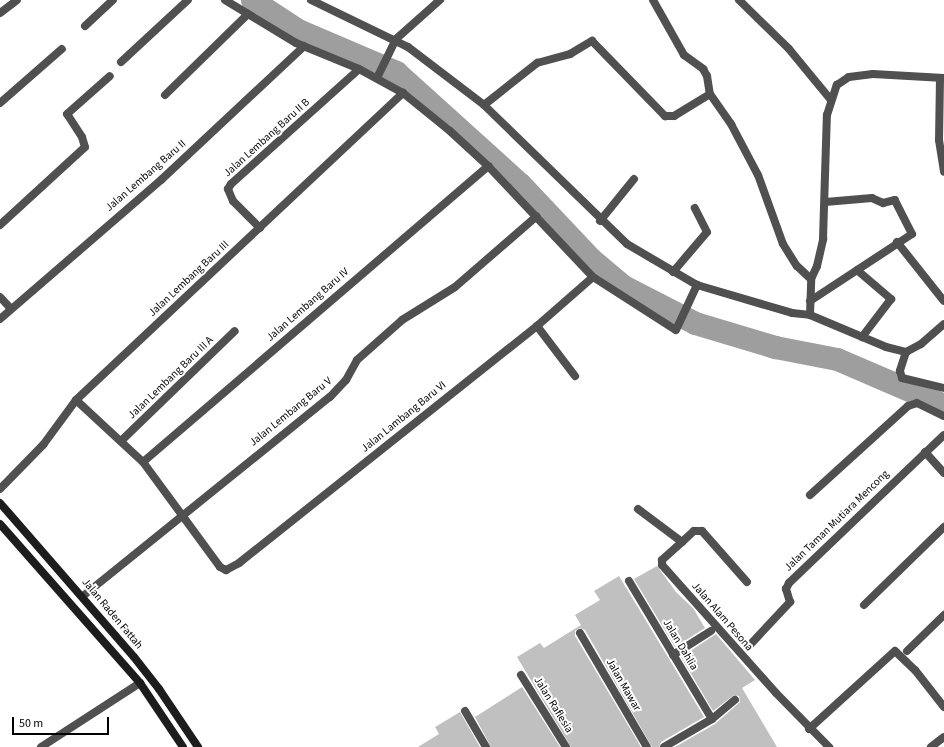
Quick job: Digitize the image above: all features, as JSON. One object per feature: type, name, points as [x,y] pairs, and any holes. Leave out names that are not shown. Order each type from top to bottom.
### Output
[{"type":"main road","name":"Jalan Raden Fattah","points":[[0,503],[83,596],[160,689],[198,747]]},
{"type":"main road","points":[[0,524],[140,683],[183,747]]},
{"type":"street","points":[[0,13],[17,0]]},
{"type":"street","points":[[85,26],[113,0]]},
{"type":"street","points":[[121,62],[188,0]]},
{"type":"street","points":[[225,0],[247,15],[304,46],[359,69],[403,93],[450,131],[488,166],[594,277],[676,330],[680,325],[697,284]]},
{"type":"street","points":[[310,0],[396,39],[484,105],[560,178],[600,221],[627,244],[673,272],[697,284],[792,313],[810,314],[862,336],[906,352]]},
{"type":"street","points":[[377,78],[396,39],[440,0]]},
{"type":"street","points":[[653,0],[684,55],[703,69],[707,76],[710,94],[731,124],[758,175],[783,244],[797,266],[811,279]]},
{"type":"street","points":[[739,0],[789,49],[831,100]]},
{"type":"street","points":[[165,95],[247,15]]},
{"type":"street","points":[[484,105],[537,63],[570,54],[592,41],[665,116],[674,116],[710,94]]},
{"type":"street","name":"Jalan Lembang Baru II","points":[[0,319],[161,180],[304,46]]},
{"type":"street","points":[[0,103],[62,49]]},
{"type":"street","name":"Jalan Lembang Baru II B","points":[[260,228],[233,202],[228,189],[230,184],[359,69]]},
{"type":"street","points":[[810,314],[811,279],[817,266],[823,239],[826,130],[831,100],[837,85],[849,76],[873,74],[942,78],[939,140],[944,172]]},
{"type":"street","points":[[0,225],[85,147],[82,137],[67,114],[110,76]]},
{"type":"street","name":"Jalan Lembang Baru III","points":[[0,489],[43,445],[76,400],[403,93]]},
{"type":"street","name":"Jalan Lembang Baru IV","points":[[143,462],[488,166]]},
{"type":"street","points":[[600,221],[634,179]]},
{"type":"street","points":[[810,301],[912,234],[895,200],[883,203],[872,198],[825,202]]},
{"type":"street","points":[[673,272],[707,232],[695,208]]},
{"type":"street","name":"Jalan Lembang Baru V","points":[[83,596],[182,514],[330,397],[343,383],[357,360],[402,320],[455,287],[537,216]]},
{"type":"street","points":[[897,243],[944,301]]},
{"type":"street","points":[[857,270],[892,299],[862,336]]},
{"type":"street","name":"Jalan Lambang Baru VI","points":[[182,514],[220,567],[226,570],[239,563],[537,326],[594,277]]},
{"type":"street","points":[[0,298],[11,309]]},
{"type":"street","points":[[944,324],[921,344],[906,352],[900,371],[902,378],[944,388]]},
{"type":"street","points":[[537,326],[575,376]]},
{"type":"street","name":"Jalan Lembang Baru III A","points":[[121,441],[235,331]]},
{"type":"street","points":[[76,400],[143,462],[182,514]]},
{"type":"street","points":[[810,495],[908,406],[917,403],[944,416]]},
{"type":"street","name":"Jalan Taman Mutiara Mencong","points":[[748,647],[790,602],[786,589],[789,583],[944,435]]},
{"type":"street","points":[[925,452],[944,473]]},
{"type":"street","points":[[638,509],[682,542],[694,531],[702,531],[747,582]]},
{"type":"street","points":[[864,605],[944,526]]},
{"type":"street","name":"Jalan Alam Pesona","points":[[682,542],[662,560],[662,565],[769,686],[809,729],[829,747]]},
{"type":"street","name":"Jalan Dahlia","points":[[629,581],[712,719]]},
{"type":"street","points":[[906,651],[944,615]]},
{"type":"street","points":[[673,655],[711,631]]},
{"type":"street","name":"Jalan Mawar","points":[[580,633],[647,747]]},
{"type":"street","points":[[809,729],[895,651],[915,670],[944,707]]},
{"type":"street","name":"Jalan Raflesia","points":[[521,675],[566,747]]},
{"type":"street","points":[[41,747],[140,683]]},
{"type":"street","points":[[664,747],[712,719],[735,700]]},
{"type":"street","points":[[465,711],[486,747]]},
{"type":"street","points":[[931,747],[944,737]]},
{"type":"building","points":[[657,566],[676,592],[693,608],[705,628],[675,647],[634,579]]},
{"type":"building","points":[[619,576],[704,717],[661,742],[659,747],[652,747],[585,630],[580,628],[575,631],[575,636],[641,747],[571,747],[517,657],[540,643],[544,648],[581,625],[575,615],[600,600],[594,591]]},
{"type":"building","points":[[716,634],[755,680],[742,688],[777,747],[675,747],[715,724],[740,702],[739,696],[734,695],[713,711],[681,657]]},
{"type":"building","points":[[522,687],[560,747],[491,747],[475,717]]},
{"type":"building","points":[[460,712],[480,747],[418,747],[439,734],[435,727]]},
{"type":"waterway","points":[[252,0],[298,30],[396,72],[520,184],[591,259],[623,286],[695,323],[775,347],[837,359],[944,405]]}]
